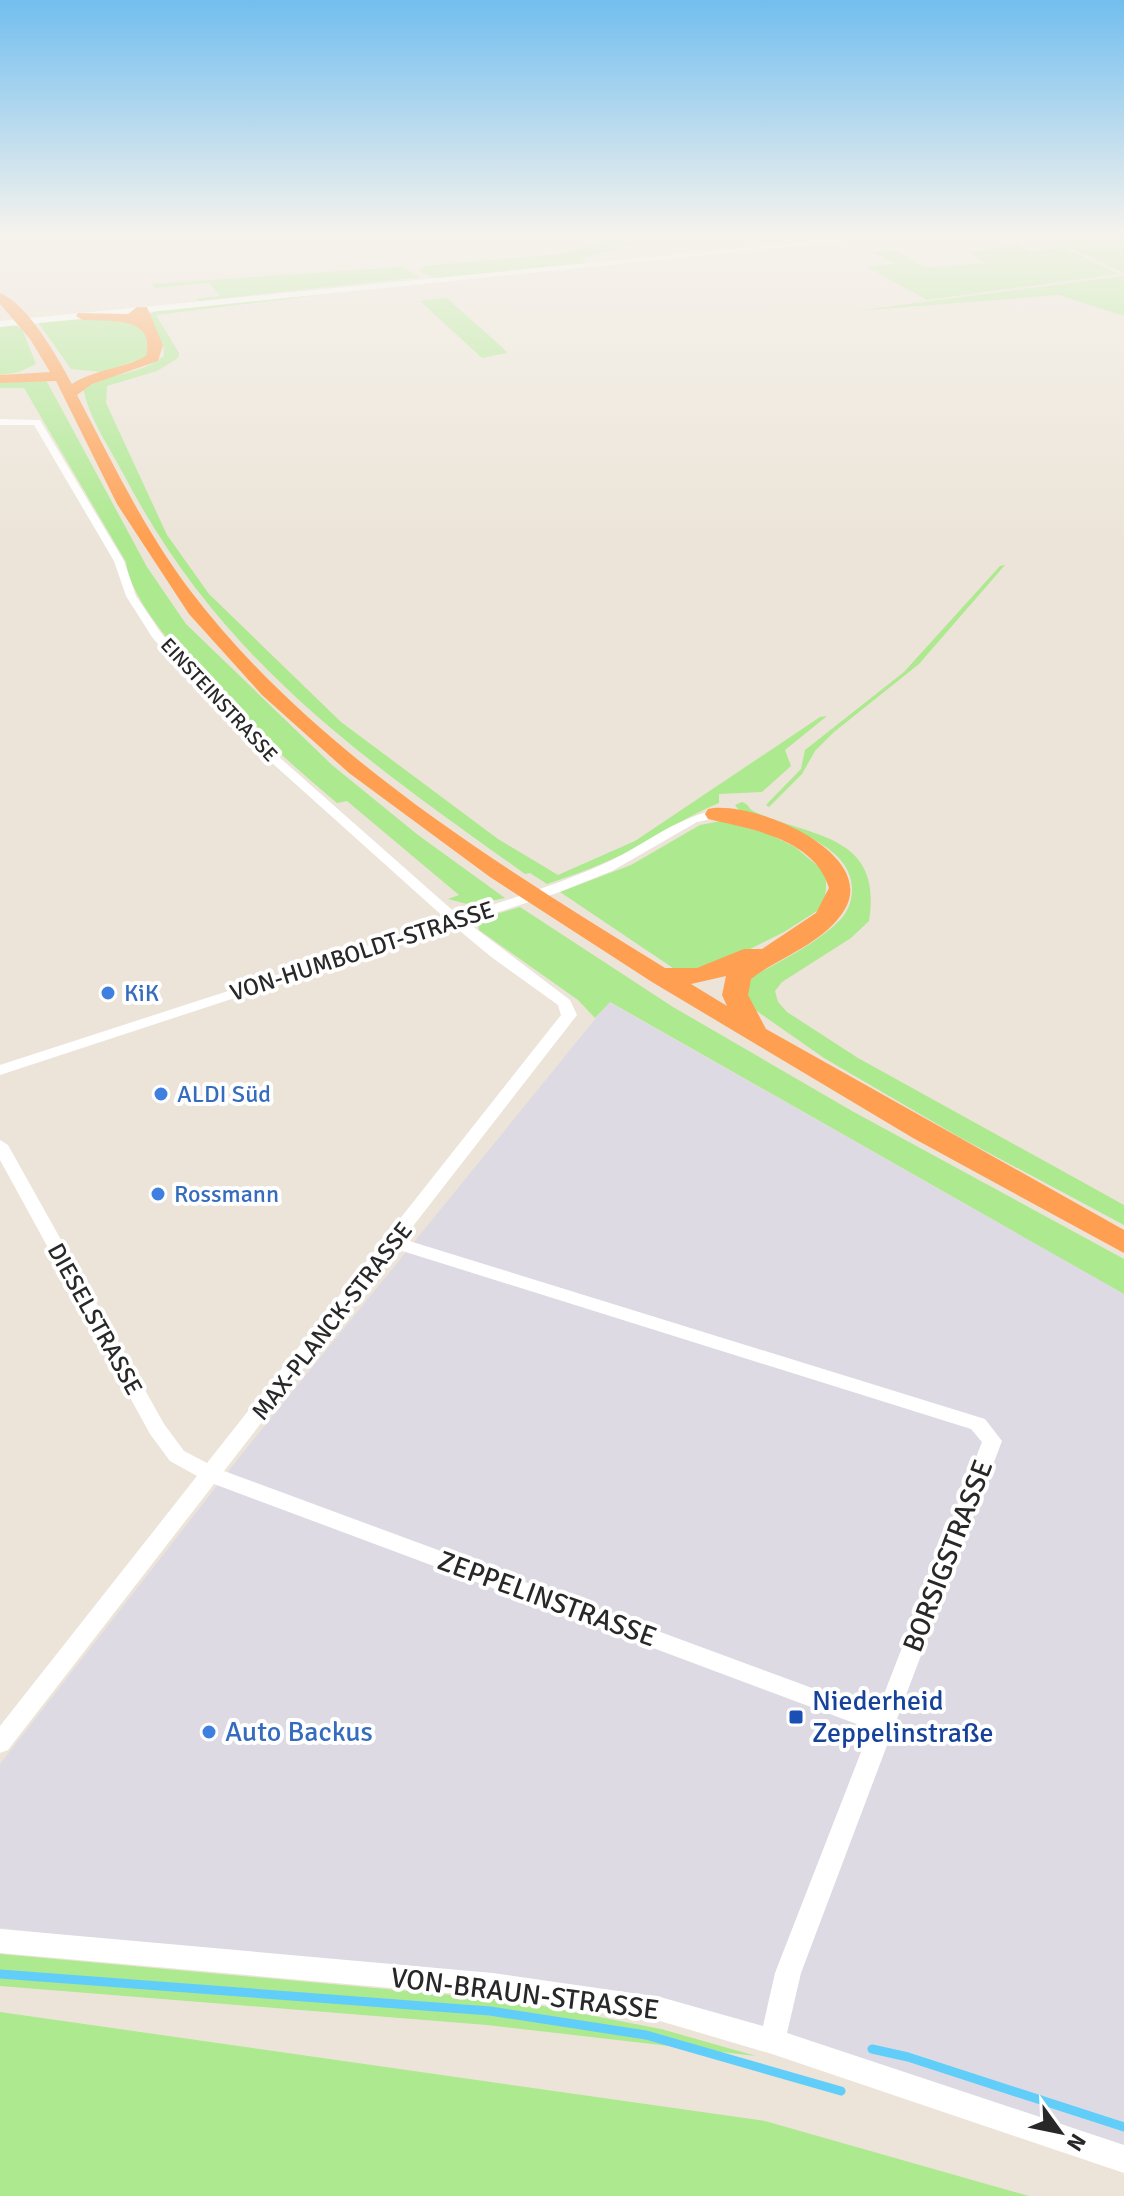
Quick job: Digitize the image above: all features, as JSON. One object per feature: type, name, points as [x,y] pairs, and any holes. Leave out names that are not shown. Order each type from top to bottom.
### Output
[{"type":"highway","points":[[36,337],[153,551],[181,592],[230,650],[321,738],[413,811],[513,882],[655,974],[945,1146],[1124,1243]]},
{"type":"highway","points":[[0,378],[30,371],[86,380],[123,370],[155,356],[156,345],[152,337]]},
{"type":"highway","points":[[0,378],[123,370]]},
{"type":"highway","points":[[716,814],[744,819],[789,835],[828,861],[838,877],[839,895],[832,911],[739,976],[735,995],[757,1037]]},
{"type":"highway","points":[[655,974],[689,979],[703,977],[816,925]]},
{"type":"street","name":"EINSTEINSTRASSE","points":[[0,422],[37,422],[119,561],[122,579],[163,643],[195,679],[267,753],[458,920]]},
{"type":"street","name":"VON-HUMBOLDT-STRASSE","points":[[0,1070],[607,868],[693,819],[716,814]]},
{"type":"street","name":"MAX-PLANCK-STRASSE","points":[[0,1743],[395,1243],[569,1015],[565,1003],[485,945],[458,920]]},
{"type":"street","name":"DIESELSTRASSE","points":[[0,1145],[157,1429],[177,1456],[210,1474]]},
{"type":"street","name":"BORSIGSTRASSE","points":[[395,1243],[978,1424],[992,1441],[788,1973],[772,2041]]},
{"type":"street","name":"ZEPPELINSTRASSE","points":[[210,1474],[884,1724]]},
{"type":"street","name":"VON-BRAUN-STRASSE","points":[[0,1941],[493,1985],[660,2009],[772,2041],[1124,2159]]},
{"type":"shaded area","points":[[609,1002],[1124,1294],[1124,2146],[644,1996],[506,1975],[245,1955],[0,1928],[0,1764],[237,1460]]},
{"type":"green space","points":[[0,337],[25,337],[36,364],[19,372],[0,375]]},
{"type":"green space","points":[[49,337],[147,337],[149,342],[146,357],[103,372],[71,369]]},
{"type":"green space","points":[[159,337],[170,337],[179,353],[178,358],[157,371],[107,386],[106,403],[167,535],[209,594],[341,722],[498,839],[558,875],[635,841],[820,717],[827,716],[785,750],[791,766],[762,792],[719,794],[719,803],[614,859],[547,884],[530,873],[525,874],[406,788],[299,700],[250,652],[204,599],[162,541],[100,432],[83,387],[155,362],[164,356]]},
{"type":"green space","points":[[460,337],[491,337],[507,353],[482,358]]},
{"type":"green space","points":[[46,380],[147,567],[186,624],[332,765],[418,835],[505,898],[471,905],[448,899],[459,895],[347,801],[337,803],[313,783],[249,725],[182,656],[135,590],[126,562],[24,388],[0,388],[0,381]]},
{"type":"green space","points":[[1005,565],[919,664],[834,732],[815,751],[802,774],[769,807],[766,805],[801,769],[805,750],[904,672],[1000,566]]},
{"type":"green space","points":[[742,802],[755,812],[839,844],[854,855],[865,871],[870,892],[869,921],[851,938],[782,982],[775,991],[778,1002],[787,1012],[858,1058],[1124,1205],[1124,1225],[961,1138],[824,1058],[751,1007],[744,993],[747,980],[831,928],[846,913],[852,892],[850,875],[841,860],[827,848],[792,829],[739,810],[735,805]]},
{"type":"green space","points":[[721,821],[769,834],[795,847],[819,867],[826,877],[826,887],[825,899],[817,911],[784,932],[712,968],[673,968],[560,892],[631,865],[700,825]]},
{"type":"green space","points":[[520,907],[673,1007],[852,1111],[1124,1259],[1124,1294],[610,1002],[595,1018],[578,1000],[479,930],[478,924],[483,918]]},
{"type":"green space","points":[[0,1954],[517,2001],[661,2029],[756,2056],[487,2025],[0,1986]]},
{"type":"green space","points":[[0,2012],[765,2121],[1029,2196],[0,2196]]},
{"type":"waterway","points":[[0,1974],[490,2011],[646,2035],[841,2091]]},
{"type":"waterway","points":[[872,2049],[908,2057],[1124,2127]]},
{"type":"place","name":"KiK","points":[[108,993]]},
{"type":"place","name":"ALDI Süd","points":[[161,1094]]},
{"type":"place","name":"Rossmann","points":[[158,1194]]},
{"type":"place","name":"Niederheid Zeppelinstraße","points":[[796,1717]]},
{"type":"place","name":"Auto Backus","points":[[209,1732]]}]
